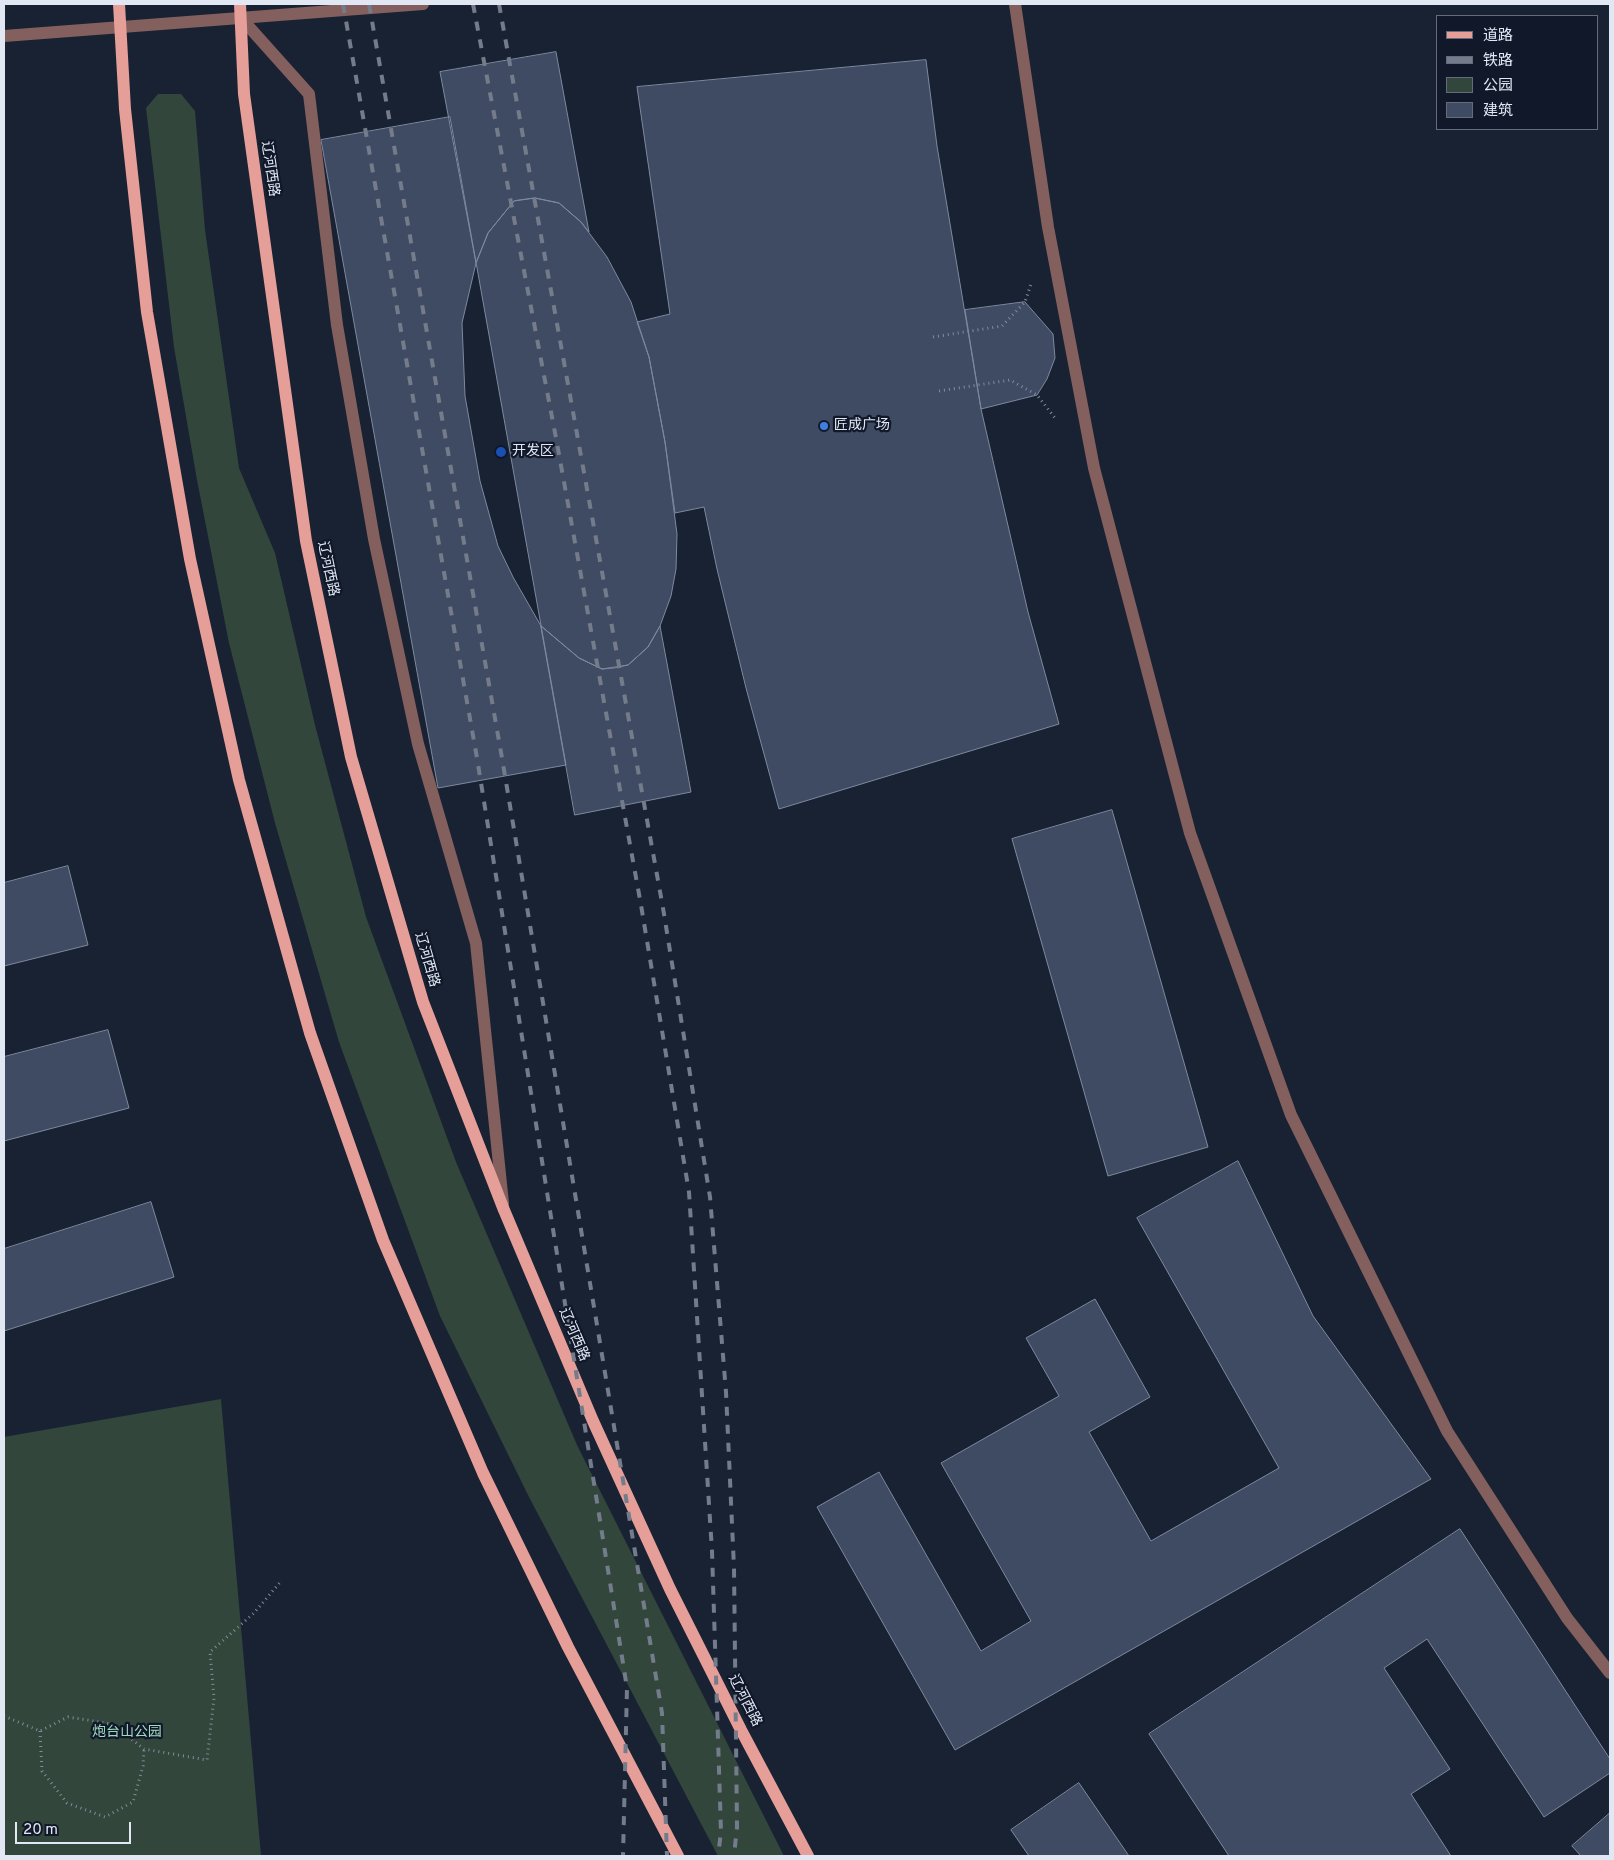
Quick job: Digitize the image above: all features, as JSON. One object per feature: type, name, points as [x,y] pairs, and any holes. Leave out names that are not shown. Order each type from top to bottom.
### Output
[{"type":"main road","points":[[119,4],[125,109],[147,312],[190,559],[238,780],[310,1033],[382,1240],[483,1473],[568,1647],[678,1856]]},
{"type":"main road","name":"辽河西路","points":[[240,4],[244,94],[306,542],[351,757],[423,1002],[504,1210],[593,1421],[666,1580],[808,1856]]},
{"type":"street","points":[[4,36],[423,4]]},
{"type":"street","points":[[1015,4],[1048,227],[1094,468],[1190,834],[1291,1115],[1447,1430],[1567,1618],[1610,1673]]},
{"type":"street","points":[[241,18],[309,94],[337,325],[374,539],[418,744],[476,943],[504,1210]]},
{"type":"path","points":[[933,337],[1002,326],[1025,302]]},
{"type":"path","points":[[939,390],[1010,380],[1037,395]]},
{"type":"path","points":[[4,1716],[40,1731],[68,1717],[112,1724],[144,1749],[207,1760],[214,1698],[210,1652],[254,1613],[282,1580]]},
{"type":"path","points":[[40,1731],[42,1771],[67,1803],[105,1817],[132,1802],[143,1766],[144,1749]]},
{"type":"green space","points":[[158,94],[181,94],[195,111],[205,230],[239,468],[275,553],[315,725],[366,917],[456,1162],[577,1445],[784,1856],[718,1856],[529,1497],[440,1316],[339,1042],[275,823],[229,643],[197,480],[174,347],[146,108]]},
{"type":"green space","name":"炮台山公园","points":[[221,1399],[261,1856],[4,1856],[4,1437]]},
{"type":"building","points":[[556,52],[589,232],[581,222],[559,203],[535,198],[514,201],[488,233],[476,263],[440,72]]},
{"type":"building","name":"匠成广场","points":[[926,60],[937,146],[981,409],[1028,612],[1059,724],[779,809],[746,688],[704,507],[675,513],[665,442],[649,357],[637,322],[670,314],[637,87]]},
{"type":"building","points":[[450,117],[566,765],[438,788],[321,140]]},
{"type":"building","points":[[535,198],[559,203],[581,222],[607,257],[631,302],[649,357],[665,442],[677,534],[676,569],[671,596],[660,626],[648,647],[628,665],[614,668],[602,669],[579,658],[541,626],[513,577],[498,546],[480,481],[465,396],[462,323],[476,263],[488,233],[514,201]]},
{"type":"building","points":[[1025,302],[1053,334],[1055,358],[1047,379],[1037,395],[981,409],[965,310]]},
{"type":"building","points":[[541,626],[579,658],[602,669],[628,665],[648,647],[660,626],[691,792],[575,815]]},
{"type":"building","points":[[1112,810],[1208,1147],[1108,1176],[1012,839]]},
{"type":"building","points":[[68,866],[88,945],[4,966],[4,883]]},
{"type":"building","points":[[108,1030],[129,1108],[4,1141],[4,1057]]},
{"type":"building","points":[[1238,1161],[1313,1316],[1431,1479],[955,1750],[817,1507],[879,1472],[981,1651],[1031,1621],[941,1463],[1059,1396],[1026,1338],[1095,1299],[1150,1397],[1089,1432],[1151,1541],[1279,1468],[1137,1218]]},
{"type":"building","points":[[151,1202],[174,1277],[4,1331],[4,1249]]},
{"type":"building","points":[[1460,1529],[1610,1759],[1610,1773],[1544,1817],[1427,1639],[1384,1668],[1450,1769],[1411,1794],[1451,1856],[1229,1856],[1149,1734]]},
{"type":"building","points":[[1079,1783],[1129,1856],[1029,1856],[1011,1830]]},
{"type":"building","points":[[1610,1813],[1610,1856],[1581,1856],[1572,1846]]},
{"type":"railway","points":[[343,4],[477,758],[627,1688],[623,1856]]},
{"type":"railway","points":[[369,4],[502,758],[662,1713],[667,1856]]},
{"type":"railway","points":[[473,4],[556,438],[641,905],[689,1192],[712,1551],[721,1832],[718,1856]]},
{"type":"railway","points":[[499,4],[663,908],[710,1197],[726,1392],[734,1568],[737,1827],[734,1856]]},
{"type":"place","name":"匠成广场","points":[[824,426]]},
{"type":"place","name":"开发区","points":[[501,452]]}]
